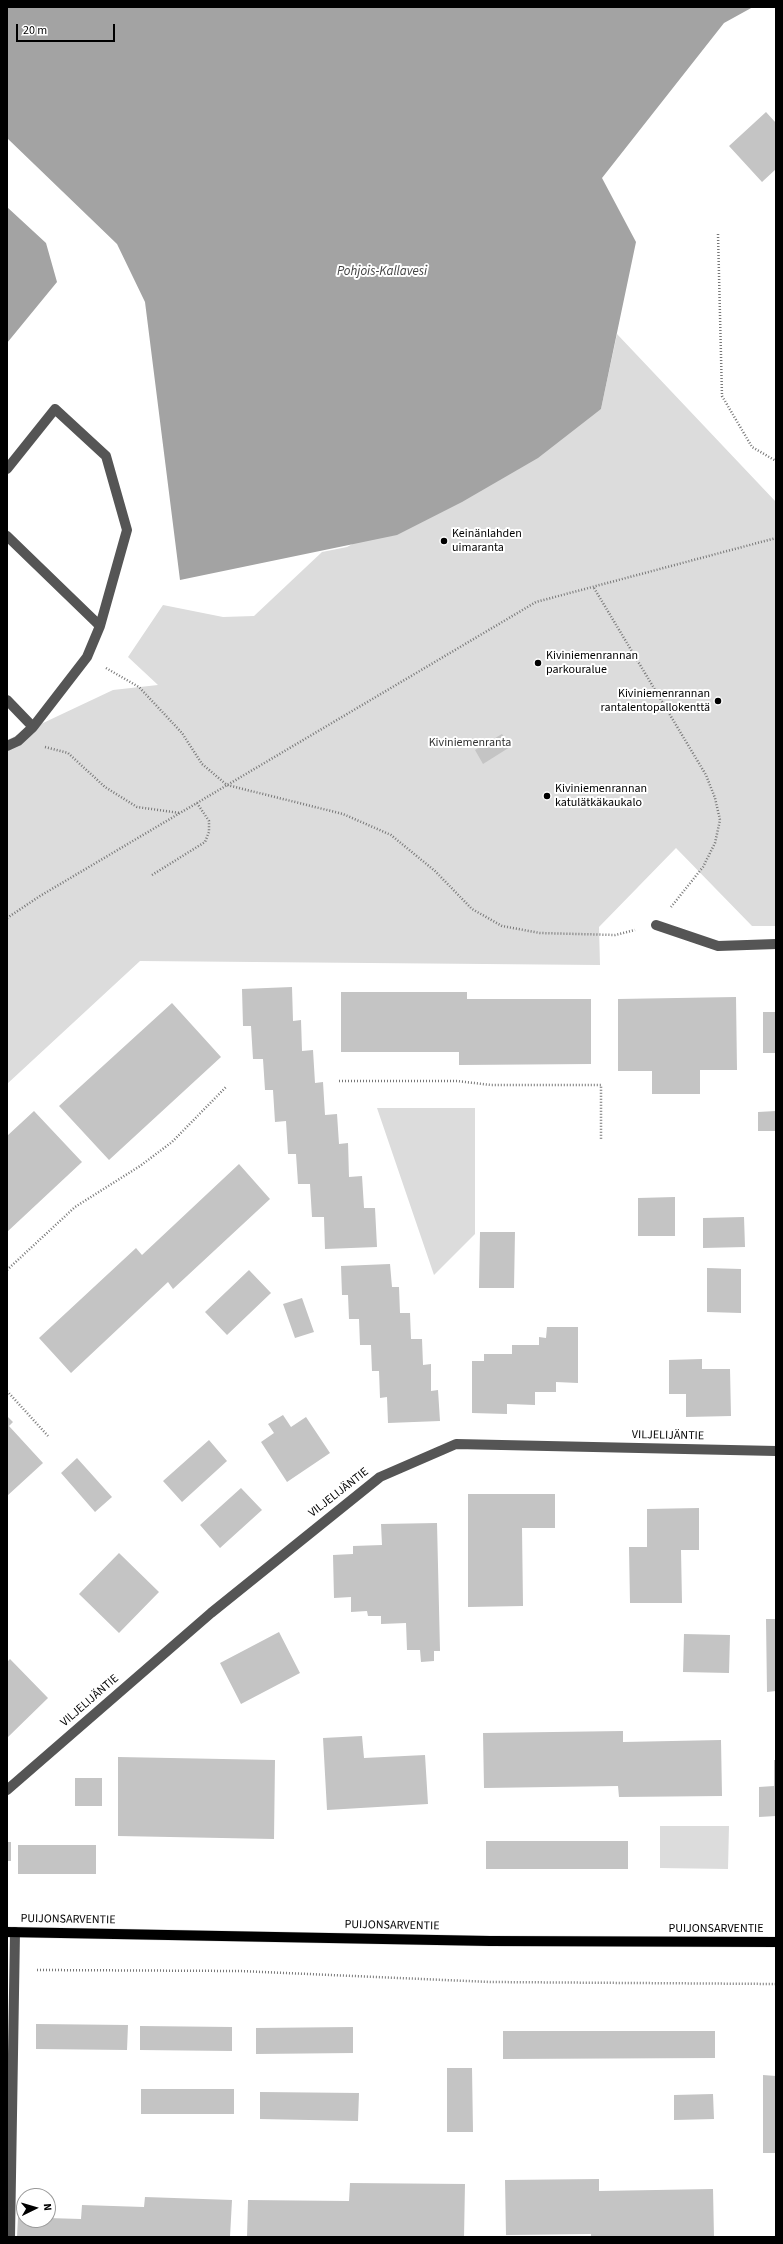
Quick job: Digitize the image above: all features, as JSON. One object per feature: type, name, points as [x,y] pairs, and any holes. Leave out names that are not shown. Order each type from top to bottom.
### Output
[{"type":"main road","name":"PUIJONSARVENTIE","points":[[11,1932],[490,1941],[776,1942]]},
{"type":"street","points":[[7,469],[55,409],[106,456],[126,530],[100,626],[87,656],[33,727],[18,741],[7,746]]},
{"type":"street","points":[[7,536],[100,626]]},
{"type":"street","points":[[7,700],[33,727]]},
{"type":"street","points":[[656,925],[718,946],[776,944]]},
{"type":"street","name":"VILJELIJÄNTIE","points":[[7,1790],[211,1612],[380,1477],[456,1444],[776,1451]]},
{"type":"street","points":[[10,2237],[14,1970],[11,1932]]},
{"type":"path","points":[[718,234],[722,396],[752,447],[776,461]]},
{"type":"path","points":[[7,918],[40,896],[536,602],[594,588],[776,538]]},
{"type":"path","points":[[87,656],[139,687],[182,733],[202,764],[227,785],[343,814],[391,835],[435,871],[472,909],[502,926],[540,932],[615,935],[656,925],[703,867],[715,843],[720,820],[715,798],[706,775],[594,588]]},
{"type":"path","points":[[18,741],[68,753],[105,787],[137,807],[180,813]]},
{"type":"path","points":[[152,875],[205,842],[209,832],[209,821],[197,803]]},
{"type":"path","points":[[339,1081],[457,1081],[490,1085],[601,1085],[601,1140]]},
{"type":"path","points":[[7,1270],[75,1207],[140,1166],[172,1142],[226,1087]]},
{"type":"path","points":[[7,1391],[48,1436]]},
{"type":"path","points":[[14,1970],[240,1971],[490,1982],[776,1984]]},
{"type":"green space","name":"Kiviniemenranta","points":[[617,334],[776,502],[776,926],[752,926],[676,848],[599,927],[600,965],[140,961],[7,1084],[7,740],[113,690],[158,685],[128,657],[163,605],[223,617],[254,616],[322,552],[347,547],[601,409]]},
{"type":"green space","points":[[377,1108],[475,1108],[475,1234],[434,1275]]},
{"type":"green space","points":[[660,1826],[729,1826],[728,1869],[660,1868]]},
{"type":"water","name":"Pohjois-Kallavesi","points":[[7,7],[753,7],[724,23],[602,178],[636,242],[601,409],[538,458],[462,502],[397,535],[180,580],[145,302],[117,244],[7,138]]},
{"type":"water","points":[[7,207],[46,243],[57,282],[7,343]]},
{"type":"building","points":[[766,112],[776,123],[776,169],[762,182],[729,146]]},
{"type":"building","points":[[502,734],[510,747],[483,764],[475,750]]},
{"type":"building","points":[[292,987],[293,1021],[301,1020],[302,1051],[313,1050],[315,1083],[323,1082],[325,1115],[337,1114],[339,1144],[348,1143],[349,1177],[362,1176],[364,1208],[375,1208],[377,1247],[325,1249],[324,1217],[312,1217],[310,1184],[298,1184],[296,1154],[288,1154],[286,1121],[275,1122],[273,1090],[265,1090],[263,1059],[253,1059],[251,1026],[243,1026],[242,989]]},
{"type":"building","points":[[341,992],[467,992],[467,999],[591,999],[591,1064],[459,1065],[459,1052],[341,1052]]},
{"type":"building","points":[[736,997],[737,1070],[700,1070],[700,1094],[652,1094],[652,1071],[618,1071],[618,999]]},
{"type":"building","points":[[172,1003],[221,1057],[109,1160],[59,1106]]},
{"type":"building","points":[[763,1012],[776,1012],[776,1053],[763,1053]]},
{"type":"building","points":[[34,1111],[82,1162],[7,1232],[7,1136]]},
{"type":"building","points":[[776,1111],[776,1131],[758,1131],[758,1112]]},
{"type":"building","points":[[239,1164],[270,1199],[173,1289],[168,1282],[71,1373],[39,1338],[136,1248],[142,1255]]},
{"type":"building","points":[[675,1197],[675,1236],[638,1236],[638,1198]]},
{"type":"building","points":[[744,1217],[745,1247],[703,1248],[703,1218]]},
{"type":"building","points":[[480,1232],[515,1232],[514,1288],[479,1288]]},
{"type":"building","points":[[390,1264],[392,1287],[399,1287],[400,1313],[410,1313],[411,1339],[422,1339],[423,1365],[431,1364],[431,1391],[438,1390],[440,1421],[388,1423],[387,1397],[380,1398],[379,1371],[372,1371],[371,1345],[360,1345],[359,1319],[349,1319],[348,1295],[342,1295],[341,1266]]},
{"type":"building","points":[[707,1268],[741,1269],[741,1313],[707,1312]]},
{"type":"building","points":[[249,1270],[271,1293],[227,1335],[205,1312]]},
{"type":"building","points":[[302,1298],[314,1332],[295,1338],[283,1304]]},
{"type":"building","points":[[547,1327],[578,1327],[578,1383],[556,1382],[556,1392],[535,1392],[535,1405],[507,1404],[507,1414],[472,1413],[472,1361],[484,1361],[484,1354],[512,1354],[512,1345],[539,1345],[539,1337],[546,1338]]},
{"type":"building","points":[[702,1359],[702,1369],[730,1369],[731,1416],[686,1417],[686,1394],[669,1394],[669,1360]]},
{"type":"building","points":[[283,1415],[291,1427],[306,1417],[330,1453],[287,1482],[261,1442],[274,1433],[268,1424]]},
{"type":"building","points":[[7,1416],[13,1422],[9,1426],[43,1463],[7,1496]]},
{"type":"building","points":[[209,1440],[227,1461],[182,1502],[163,1481]]},
{"type":"building","points":[[77,1458],[112,1497],[95,1512],[61,1473]]},
{"type":"building","points":[[241,1488],[262,1510],[220,1548],[200,1525]]},
{"type":"building","points":[[468,1494],[555,1494],[555,1528],[522,1528],[523,1606],[468,1607]]},
{"type":"building","points":[[699,1508],[699,1550],[681,1550],[682,1603],[630,1603],[629,1547],[647,1547],[647,1509]]},
{"type":"building","points":[[437,1523],[440,1651],[434,1651],[434,1661],[421,1662],[420,1650],[407,1650],[406,1623],[381,1624],[381,1616],[368,1616],[367,1611],[351,1612],[351,1597],[334,1598],[333,1555],[353,1554],[353,1546],[382,1545],[381,1524]]},
{"type":"building","points":[[119,1553],[159,1592],[119,1633],[79,1594]]},
{"type":"building","points":[[766,1619],[776,1619],[776,1691],[767,1692]]},
{"type":"building","points":[[279,1632],[300,1673],[241,1704],[220,1663]]},
{"type":"building","points":[[684,1634],[730,1635],[729,1673],[683,1672]]},
{"type":"building","points":[[10,1659],[48,1698],[7,1738],[7,1662]]},
{"type":"building","points":[[623,1731],[623,1742],[721,1740],[722,1796],[619,1797],[618,1786],[484,1788],[483,1733]]},
{"type":"building","points":[[362,1736],[364,1758],[425,1755],[428,1804],[327,1810],[323,1738]]},
{"type":"building","points":[[118,1757],[275,1760],[274,1839],[118,1836]]},
{"type":"building","points":[[774,1760],[776,1760],[776,1816],[759,1817],[759,1787],[774,1786]]},
{"type":"building","points":[[75,1778],[102,1778],[102,1806],[75,1806]]},
{"type":"building","points":[[486,1841],[628,1841],[628,1869],[486,1869]]},
{"type":"building","points":[[7,1842],[11,1842],[11,1861],[7,1861]]},
{"type":"building","points":[[18,1845],[96,1845],[96,1874],[18,1874]]},
{"type":"building","points":[[36,2024],[128,2025],[127,2050],[36,2049]]},
{"type":"building","points":[[140,2026],[232,2027],[232,2051],[140,2050]]},
{"type":"building","points":[[353,2027],[353,2053],[256,2054],[256,2028]]},
{"type":"building","points":[[503,2031],[715,2031],[715,2058],[503,2059]]},
{"type":"building","points":[[447,2068],[472,2068],[473,2132],[447,2132]]},
{"type":"building","points":[[763,2075],[776,2076],[776,2153],[763,2153]]},
{"type":"building","points":[[141,2089],[234,2089],[234,2114],[141,2114]]},
{"type":"building","points":[[260,2092],[359,2093],[358,2121],[260,2119]]},
{"type":"building","points":[[713,2094],[714,2119],[674,2120],[674,2095]]},
{"type":"building","points":[[599,2179],[599,2191],[713,2189],[714,2237],[591,2237],[591,2234],[506,2235],[505,2180]]},
{"type":"building","points":[[350,2183],[465,2184],[464,2237],[247,2237],[248,2200],[349,2201]]},
{"type":"building","points":[[145,2197],[232,2200],[230,2237],[17,2237],[17,2228],[56,2228],[56,2218],[81,2219],[82,2205],[144,2207]]},
{"type":"place","name":"Keinänlahden uimaranta","points":[[444,541]]},
{"type":"place","name":"Kiviniemenrannan parkouralue","points":[[538,663]]},
{"type":"place","name":"Kiviniemenrannan rantalentopallokenttä","points":[[718,701]]},
{"type":"place","name":"Kiviniemenrannan katulätkäkaukalo","points":[[547,796]]}]
